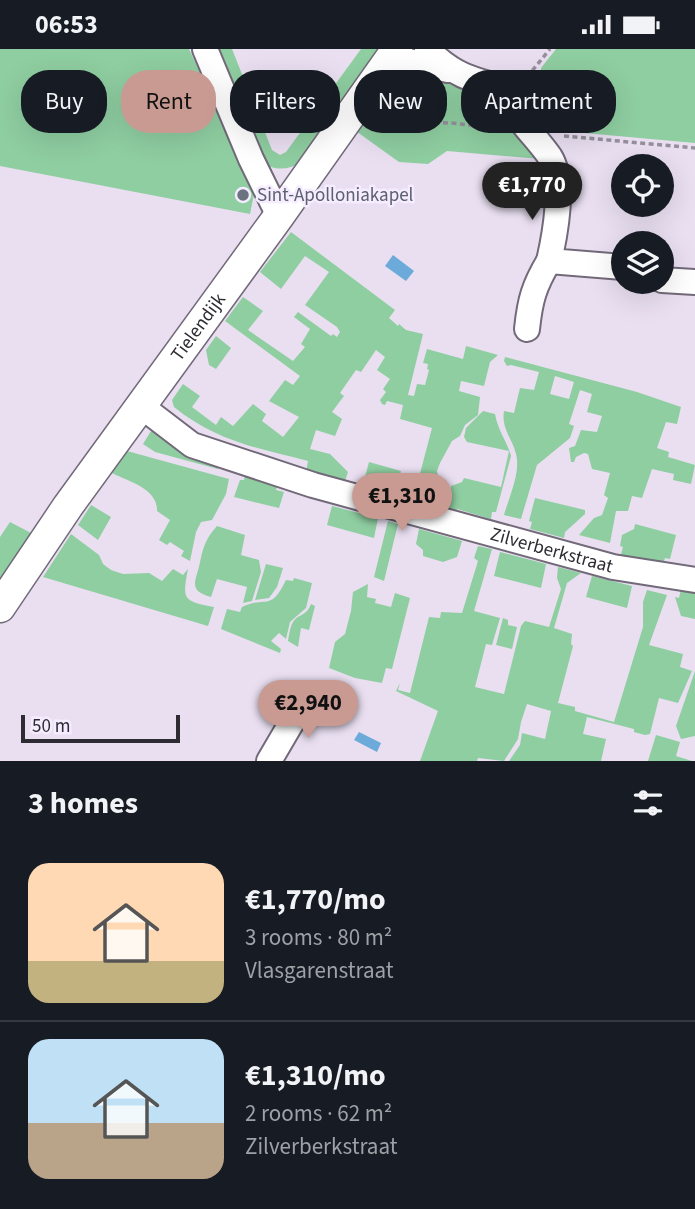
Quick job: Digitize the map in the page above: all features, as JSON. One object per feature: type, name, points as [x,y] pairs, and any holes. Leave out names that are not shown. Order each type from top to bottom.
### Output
[{"type":"street","points":[[205,49],[251,159],[279,216]]},
{"type":"street","points":[[427,49],[451,71]]},
{"type":"street","points":[[394,53],[461,75]]},
{"type":"street","name":"Tielendijk","points":[[0,607],[68,506],[394,53]]},
{"type":"street","points":[[527,329],[530,296],[549,261],[555,229],[558,184],[550,158],[531,133]]},
{"type":"street","points":[[549,261],[611,266]]},
{"type":"street","points":[[674,281],[695,282]]},
{"type":"street","name":"Zilverberkstraat","points":[[141,406],[192,445],[313,485],[613,567],[695,580]]},
{"type":"street","points":[[269,761],[296,715],[315,696]]},
{"type":"path","points":[[535,70],[550,49]]},
{"type":"green space","points":[[0,49],[189,49],[199,70],[121,70],[121,133],[216,133],[216,106],[255,189],[250,214],[0,166]]},
{"type":"green space","points":[[215,49],[232,49],[240,70],[230,70],[230,83]]},
{"type":"green space","points":[[361,49],[383,49],[368,70],[354,70],[354,89],[340,109],[340,78]]},
{"type":"green space","points":[[556,49],[695,49],[695,143],[584,133],[616,133],[616,70],[541,68]]},
{"type":"green space","points":[[447,83],[461,89],[461,133],[521,133],[540,159],[447,151],[428,164],[399,162],[359,133],[447,133]]},
{"type":"green space","points":[[252,133],[265,133],[272,150],[280,155],[286,152],[300,133],[323,133],[301,163],[280,169],[266,165]]},
{"type":"green space","points":[[291,232],[395,310],[389,318],[398,326],[399,324],[406,330],[423,334],[408,395],[414,396],[417,384],[425,385],[429,370],[428,364],[423,363],[427,349],[463,359],[466,346],[498,355],[490,362],[484,386],[461,381],[459,391],[480,397],[478,415],[465,425],[460,436],[452,441],[440,463],[437,471],[438,497],[417,491],[432,428],[400,419],[403,405],[387,401],[385,405],[382,404],[380,400],[386,392],[383,389],[390,379],[377,370],[385,357],[376,350],[361,372],[356,370],[340,393],[344,396],[332,412],[342,419],[335,436],[316,430],[310,449],[330,454],[348,472],[343,487],[306,472],[308,461],[221,436],[174,407],[172,400],[183,384],[200,396],[192,407],[216,425],[221,417],[233,426],[253,404],[266,414],[262,421],[283,437],[299,417],[269,401],[285,380],[293,385],[300,376],[225,321],[243,297],[263,311],[248,330],[293,361],[305,347],[301,344],[310,329],[294,317],[298,312],[331,336],[333,334],[337,337],[340,332],[337,327],[305,305],[329,272],[305,256],[281,289],[260,272]]},
{"type":"green space","points":[[216,336],[231,348],[216,369],[209,365],[206,350]]},
{"type":"green space","points":[[505,357],[637,392],[681,407],[677,424],[666,422],[657,448],[669,452],[668,457],[695,465],[691,484],[673,480],[674,474],[652,469],[642,498],[632,496],[628,511],[616,511],[610,543],[579,535],[594,518],[602,515],[608,498],[604,495],[610,473],[592,469],[588,454],[584,453],[571,462],[569,448],[575,446],[581,430],[597,432],[602,416],[587,412],[592,394],[580,390],[569,424],[574,426],[570,438],[537,465],[521,519],[504,515],[516,476],[517,461],[504,423],[504,411],[514,413],[520,388],[534,390],[539,372],[507,366]],"holes":[[[555,376],[574,382],[569,399],[550,394]]]},
{"type":"green space","points":[[483,411],[495,414],[511,456],[496,512],[492,512],[491,519],[457,509],[454,518],[446,515],[451,486],[462,482],[464,478],[501,487],[509,451],[467,442],[464,437],[466,428]]},
{"type":"green space","points":[[151,431],[220,460],[218,469],[155,452],[143,444]]},
{"type":"green space","points":[[127,451],[229,479],[226,494],[212,520],[201,522],[196,532],[190,561],[181,556],[184,551],[170,542],[167,545],[159,540],[170,520],[157,511],[153,497],[142,487],[112,473]]},
{"type":"green space","points":[[369,462],[401,471],[397,485],[401,487],[397,502],[361,492]]},
{"type":"green space","points":[[247,467],[280,476],[276,490],[284,492],[279,508],[234,497],[240,480],[244,480]]},
{"type":"green space","points":[[535,498],[585,510],[585,514],[565,532],[564,538],[530,529],[532,522],[529,521]]},
{"type":"green space","points":[[91,505],[111,517],[98,540],[78,525]]},
{"type":"green space","points":[[332,506],[378,518],[374,538],[327,525]]},
{"type":"green space","points":[[388,521],[398,524],[384,581],[374,577]]},
{"type":"green space","points":[[10,522],[31,533],[0,580],[0,537]]},
{"type":"green space","points":[[635,524],[676,535],[670,559],[665,558],[662,568],[619,562],[623,547],[620,546],[622,535],[634,529]]},
{"type":"green space","points":[[217,526],[245,535],[241,555],[259,560],[261,572],[252,601],[243,603],[247,587],[217,579],[211,597],[196,588],[204,547]]},
{"type":"green space","points":[[419,529],[462,541],[457,557],[443,562],[423,556],[423,550],[416,544]]},
{"type":"green space","points":[[71,534],[99,555],[103,564],[123,574],[149,573],[162,581],[173,569],[183,575],[188,569],[185,587],[187,597],[196,603],[214,607],[208,626],[43,577]]},
{"type":"green space","points":[[478,546],[492,549],[474,611],[500,618],[492,645],[486,644],[475,687],[504,694],[521,626],[525,621],[549,627],[561,589],[557,578],[558,567],[581,573],[567,583],[554,628],[572,634],[573,646],[558,703],[575,707],[575,711],[614,722],[643,627],[643,602],[647,590],[667,595],[649,645],[683,654],[680,667],[692,671],[678,703],[659,698],[650,734],[645,735],[634,732],[634,729],[587,717],[583,734],[606,739],[601,761],[509,761],[520,745],[522,733],[545,739],[551,711],[527,704],[518,739],[504,761],[478,758],[477,761],[420,761],[438,711],[396,691],[400,683],[398,690],[410,693],[429,617],[440,618],[441,612],[462,613],[478,561],[474,558]]},
{"type":"green space","points":[[500,552],[546,564],[541,588],[494,576]]},
{"type":"green space","points":[[266,564],[283,568],[277,587],[269,598],[255,600]]},
{"type":"green space","points":[[592,576],[632,586],[627,608],[586,597]]},
{"type":"green space","points":[[294,578],[312,583],[306,608],[290,622],[286,639],[279,633],[271,641],[281,649],[280,653],[221,629],[227,609],[240,612],[242,607],[271,600],[286,580],[293,581]]},
{"type":"green space","points":[[368,584],[367,597],[376,599],[375,603],[391,607],[395,593],[410,598],[392,669],[386,668],[382,683],[355,678],[329,668],[335,642],[345,634],[353,592]]},
{"type":"green space","points":[[682,584],[695,588],[695,619],[681,616],[675,597],[679,598]]},
{"type":"green space","points":[[311,604],[315,606],[309,630],[301,628],[298,647],[288,641],[290,629],[295,619],[307,611]]},
{"type":"green space","points":[[503,618],[508,620],[508,625],[517,627],[512,649],[496,645]]},
{"type":"green space","points":[[695,671],[695,736],[681,739],[676,726]]},
{"type":"green space","points":[[656,735],[680,742],[676,756],[692,761],[648,761]]},
{"type":"water","points":[[393,255],[414,271],[406,281],[385,266]]},
{"type":"water","points":[[359,732],[381,743],[377,752],[354,740]]},
{"type":"place","name":"Sint-Apolloniakapel","points":[[243,195]]}]
